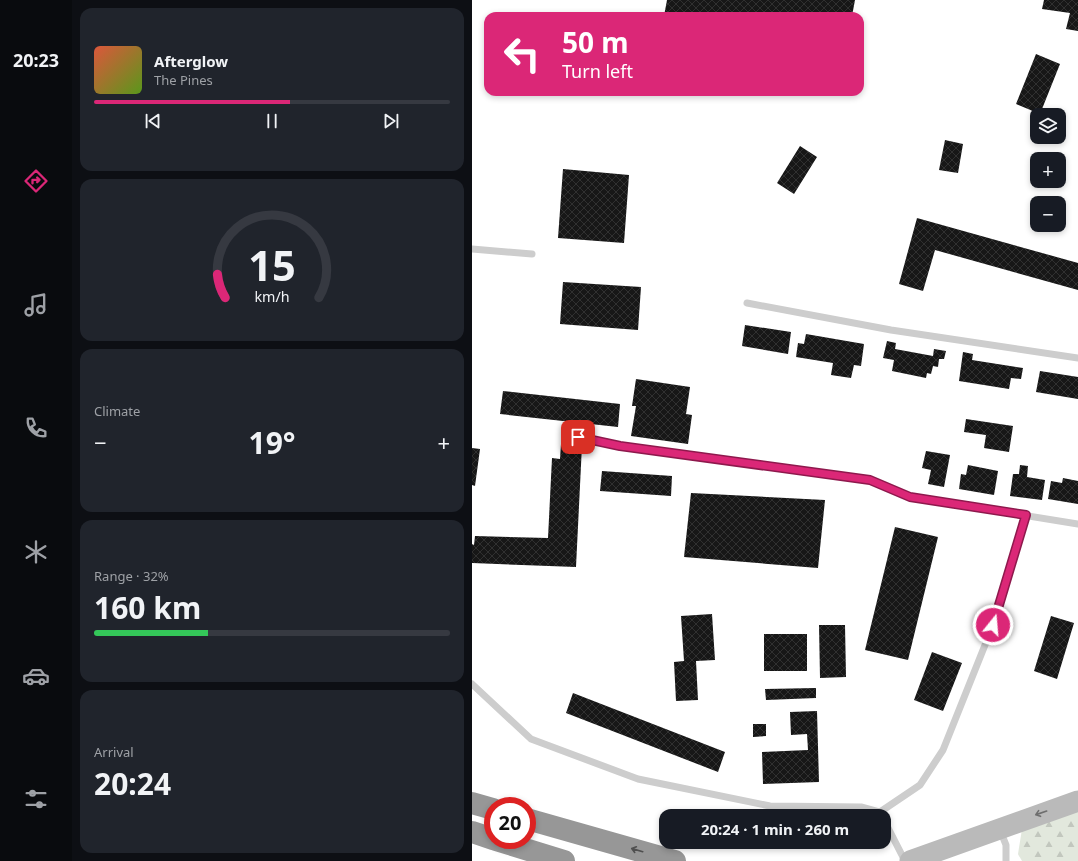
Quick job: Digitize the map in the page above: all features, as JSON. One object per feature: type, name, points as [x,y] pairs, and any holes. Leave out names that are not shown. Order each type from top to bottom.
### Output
[{"type":"highway","points":[[472,803],[484,806]]},
{"type":"highway","points":[[536,822],[675,861]]},
{"type":"highway","points":[[472,832],[484,836]]},
{"type":"highway","points":[[525,849],[564,861]]},
{"type":"street","points":[[910,861],[1078,801]]},
{"type":"lane","points":[[472,249],[532,254]]},
{"type":"lane","points":[[747,303],[890,330],[1078,358]]},
{"type":"lane","points":[[578,437],[620,446],[870,480],[910,497],[1078,524]]},
{"type":"lane","points":[[888,809],[920,785],[942,750],[993,625],[1026,515]]},
{"type":"lane","points":[[472,684],[530,740],[638,779],[770,806],[862,807],[867,809]]},
{"type":"lane","points":[[999,828],[1006,845],[1006,861]]},
{"type":"lane","points":[[891,834],[905,861]]},
{"type":"green space","points":[[1078,807],[1078,861],[1022,861],[1018,854],[1022,829]]},
{"type":"building","points":[[667,0],[855,0],[853,12],[665,12]]},
{"type":"building","points":[[1044,0],[1078,0],[1078,31],[1066,29],[1070,13],[1042,9]]},
{"type":"building","points":[[1036,54],[1060,64],[1042,108],[1030,108],[1030,110],[1016,104]]},
{"type":"building","points":[[945,140],[963,144],[958,173],[939,170]]},
{"type":"building","points":[[800,146],[817,157],[794,194],[777,183]]},
{"type":"building","points":[[563,169],[629,175],[624,243],[558,238]]},
{"type":"building","points":[[917,218],[1078,263],[1078,290],[935,250],[923,291],[899,284]]},
{"type":"building","points":[[563,282],[641,287],[638,330],[560,324]]},
{"type":"building","points":[[745,325],[791,332],[788,354],[742,346]]},
{"type":"building","points":[[806,334],[864,344],[861,366],[854,365],[851,378],[831,375],[833,363],[796,357],[798,343],[804,344]]},
{"type":"building","points":[[887,341],[896,343],[895,349],[933,356],[934,349],[946,351],[944,359],[939,359],[938,367],[933,366],[931,374],[927,373],[926,378],[892,371],[894,360],[883,358]]},
{"type":"building","points":[[963,352],[973,354],[972,360],[1023,368],[1021,379],[1011,378],[1009,389],[959,381]]},
{"type":"building","points":[[1040,371],[1078,377],[1078,399],[1036,392]]},
{"type":"building","points":[[636,379],[690,387],[686,414],[692,415],[688,444],[631,436],[636,406],[632,406]]},
{"type":"building","points":[[503,391],[620,404],[618,427],[500,414]]},
{"type":"building","points":[[966,419],[1013,426],[1009,452],[984,448],[986,435],[964,432]]},
{"type":"building","points":[[561,444],[582,445],[576,567],[472,563],[472,544],[474,545],[475,536],[548,538],[552,458],[560,459]]},
{"type":"building","points":[[472,448],[480,449],[475,486],[472,485]]},
{"type":"building","points":[[926,451],[950,455],[944,487],[928,484],[931,470],[922,468]]},
{"type":"building","points":[[968,465],[998,471],[994,495],[959,489],[961,474],[966,475]]},
{"type":"building","points":[[1020,465],[1028,466],[1027,477],[1045,480],[1042,500],[1010,496],[1013,474],[1019,474]]},
{"type":"building","points":[[602,471],[672,476],[671,496],[600,491]]},
{"type":"building","points":[[1063,478],[1078,481],[1078,504],[1048,499],[1051,481],[1062,483]]},
{"type":"building","points":[[691,493],[825,500],[818,568],[684,557]]},
{"type":"building","points":[[895,527],[938,537],[908,660],[865,650]]},
{"type":"building","points":[[712,614],[715,660],[696,661],[698,700],[676,701],[674,662],[684,661],[681,616]]},
{"type":"building","points":[[1051,616],[1074,623],[1057,679],[1034,671]]},
{"type":"building","points":[[819,625],[845,625],[846,677],[820,678]]},
{"type":"building","points":[[764,634],[807,634],[807,671],[764,671]]},
{"type":"building","points":[[932,652],[962,663],[943,711],[914,700]]},
{"type":"building","points":[[816,688],[816,698],[766,700],[765,689]]},
{"type":"building","points":[[573,693],[725,752],[718,772],[566,713]]},
{"type":"building","points":[[817,711],[819,782],[763,784],[762,752],[808,750],[807,734],[791,735],[790,712]]},
{"type":"building","points":[[753,724],[766,724],[766,736],[753,737]]},
{"type":"route","points":[[578,437],[620,446],[870,480],[910,497],[1026,515],[993,625]]}]
